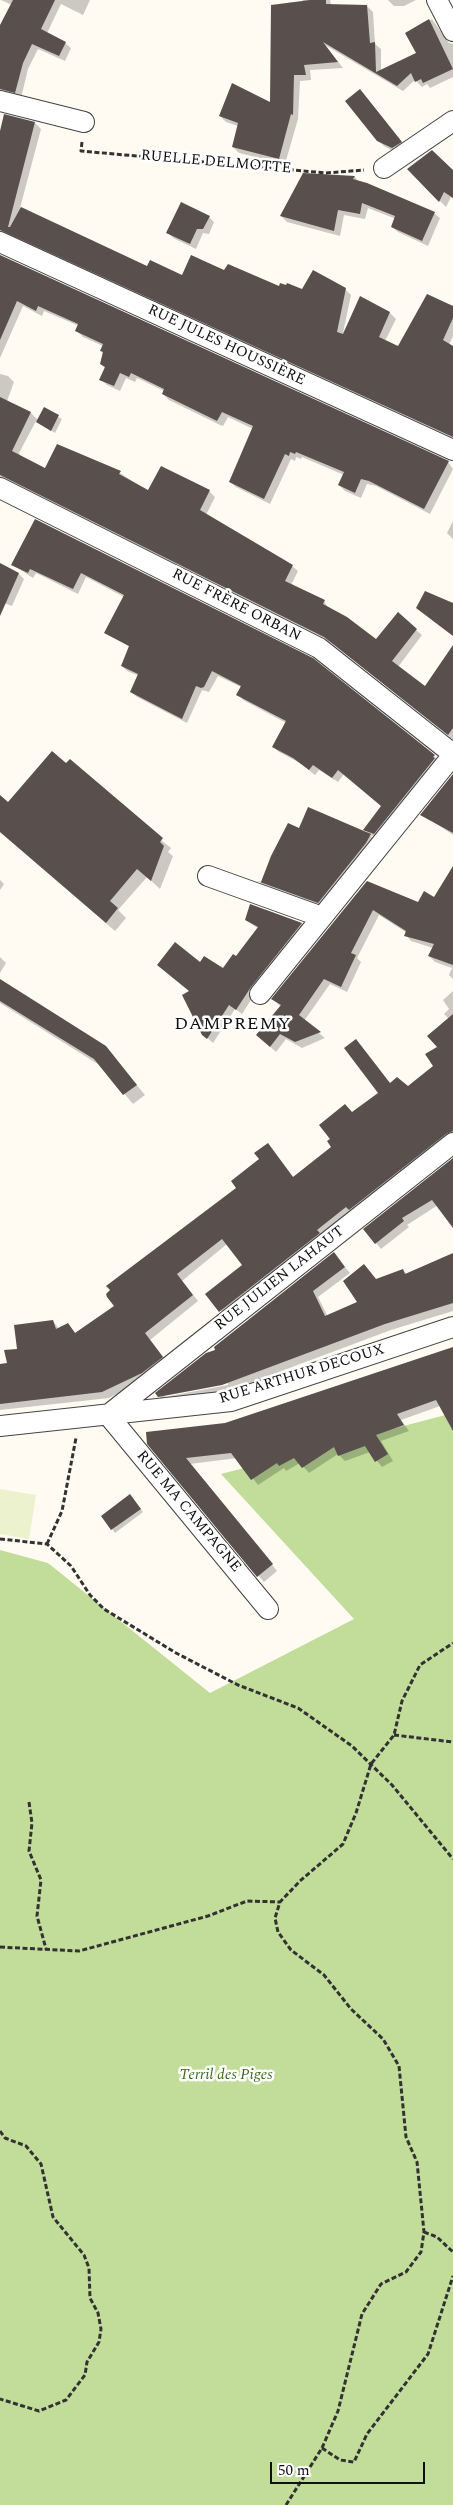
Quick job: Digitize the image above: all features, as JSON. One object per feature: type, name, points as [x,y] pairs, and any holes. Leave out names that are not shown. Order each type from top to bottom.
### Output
[{"type":"street","points":[[437,0],[453,32]]},
{"type":"street","points":[[0,101],[84,122]]},
{"type":"street","points":[[384,168],[453,121]]},
{"type":"street","name":"RUE JULES HOUSSIÈRE","points":[[0,242],[453,450]]},
{"type":"street","name":"RUE FRÈRE ORBAN","points":[[0,488],[319,648],[453,754]]},
{"type":"street","points":[[260,994],[453,754]]},
{"type":"street","points":[[208,876],[322,918]]},
{"type":"street","name":"RUE JULIEN LAHAUT","points":[[108,1415],[453,1143]]},
{"type":"street","name":"RUE ARTHUR DECOUX","points":[[0,1426],[231,1401],[453,1327]]},
{"type":"street","name":"RUE MA CAMPAGNE","points":[[108,1415],[268,1609]]},
{"type":"path","name":"RUELLE DELMOTTE","points":[[84,122],[81,151],[326,173],[384,168]]},
{"type":"path","points":[[47,1544],[62,1511],[80,1417]]},
{"type":"path","points":[[0,1539],[47,1544],[71,1566],[90,1595],[104,1609],[176,1653],[238,1685],[298,1708],[352,1746],[392,1785],[453,1859]]},
{"type":"path","points":[[286,2505],[322,2448],[338,2411],[362,2314],[382,2284],[406,2272],[421,2252],[424,2232],[417,2162],[406,2137],[399,2066],[383,2039],[351,2009],[324,1975],[291,1950],[278,1932],[275,1918],[280,1902],[300,1881],[343,1844],[356,1813],[370,1764],[394,1735],[402,1701],[420,1665],[453,1643]]},
{"type":"path","points":[[394,1735],[453,1742]]},
{"type":"path","points":[[29,1802],[32,1823],[29,1851],[41,1880],[37,1916],[46,1949]]},
{"type":"path","points":[[0,1947],[79,1951],[208,1916],[247,1901],[280,1902]]},
{"type":"path","points":[[0,2132],[5,2138],[26,2146],[41,2164],[53,2217],[84,2255],[89,2268],[90,2298],[98,2313],[101,2329],[99,2342],[87,2362],[85,2376],[66,2400],[39,2411],[0,2399]]},
{"type":"path","points":[[424,2232],[438,2237],[453,2252]]},
{"type":"path","points":[[322,2448],[340,2460],[354,2462],[367,2434],[428,2354],[453,2276]]},
{"type":"green space","name":"Terril des Piges","points":[[453,1413],[453,2505],[0,2505],[0,1550],[48,1563],[210,1693],[354,1619],[221,1474]]},
{"type":"green space","points":[[0,1489],[36,1495],[29,1539],[0,1534]]},
{"type":"building","points":[[13,0],[55,0],[41,29],[66,42],[59,56],[32,44],[23,63],[15,93],[0,89],[0,25]]},
{"type":"building","points":[[326,0],[326,4],[367,5],[370,43],[375,42],[376,72],[416,53],[405,33],[429,19],[453,69],[423,83],[421,79],[415,82],[411,73],[397,86],[323,42],[338,62],[304,65],[306,75],[294,75],[293,115],[291,114],[279,159],[232,147],[238,123],[219,116],[232,83],[270,102],[271,5]]},
{"type":"building","points":[[360,89],[402,142],[392,148],[377,141],[345,101]]},
{"type":"building","points":[[4,114],[35,122],[8,227],[10,227],[21,207],[147,266],[150,260],[182,275],[191,255],[224,270],[228,264],[279,286],[280,283],[286,285],[287,283],[302,289],[313,270],[346,288],[337,332],[343,334],[360,296],[390,312],[379,337],[398,346],[427,294],[453,306],[453,318],[443,340],[453,346],[453,437],[0,230],[0,131]]},
{"type":"building","points":[[432,150],[453,170],[453,198],[444,192],[439,202],[407,169]]},
{"type":"building","points":[[303,173],[355,176],[353,179],[367,183],[435,212],[422,241],[391,227],[395,216],[362,203],[360,214],[338,210],[334,231],[280,216]]},
{"type":"building","points":[[181,202],[210,216],[203,229],[197,229],[190,244],[166,233]]},
{"type":"building","points":[[0,255],[449,461],[424,509],[369,481],[361,479],[355,493],[338,485],[344,472],[296,452],[295,454],[290,452],[289,456],[285,454],[264,499],[229,482],[253,426],[222,412],[217,421],[162,394],[164,389],[131,373],[129,377],[120,373],[114,386],[99,380],[105,367],[100,364],[103,352],[100,351],[103,344],[75,331],[78,324],[38,306],[36,311],[17,301],[0,340]]},
{"type":"building","points":[[0,397],[31,412],[12,451],[45,468],[57,444],[121,471],[119,474],[148,490],[161,466],[210,490],[200,510],[293,565],[285,581],[325,600],[323,604],[347,617],[376,639],[398,612],[417,629],[392,661],[425,686],[453,645],[453,728],[448,735],[324,637],[0,475]]},
{"type":"building","points":[[44,407],[59,415],[51,431],[36,422]]},
{"type":"building","points":[[35,519],[313,658],[435,755],[433,757],[435,758],[374,834],[363,830],[381,806],[338,770],[332,778],[313,765],[309,770],[293,758],[272,747],[286,721],[236,695],[241,686],[212,671],[204,687],[196,686],[182,719],[130,692],[138,674],[121,666],[129,646],[104,633],[124,595],[81,573],[73,589],[30,569],[28,573],[11,565]]},
{"type":"building","points":[[0,563],[19,573],[0,616]]},
{"type":"building","points":[[425,591],[453,603],[453,636],[416,608]]},
{"type":"building","points":[[52,751],[66,763],[70,759],[163,838],[160,842],[164,846],[151,881],[137,869],[110,901],[118,908],[106,923],[0,832],[0,795],[8,802]]},
{"type":"building","points":[[453,774],[453,833],[420,815]]},
{"type":"building","points":[[308,807],[371,834],[366,843],[318,903],[257,881],[261,882],[271,856],[288,823],[299,828]]},
{"type":"building","points":[[453,866],[453,965],[428,956],[434,944],[404,936],[406,931],[373,910],[351,953],[356,955],[341,987],[324,979],[299,1015],[321,1032],[295,1042],[280,1034],[270,1047],[256,1035],[281,1005],[271,999],[367,881],[418,902],[424,891],[434,897]]},
{"type":"building","points":[[250,904],[302,923],[251,987],[236,1010],[229,1005],[207,1039],[202,1035],[182,995],[189,991],[157,965],[175,942],[200,962],[204,956],[223,968],[233,954],[236,956],[258,927],[245,920]]},
{"type":"building","points":[[0,979],[106,1046],[137,1085],[123,1095],[94,1059],[0,1001]]},
{"type":"building","points":[[453,1014],[453,1131],[446,1134],[349,1210],[346,1207],[317,1230],[320,1233],[219,1312],[205,1294],[242,1265],[222,1239],[177,1274],[193,1295],[145,1333],[163,1357],[142,1373],[102,1392],[0,1404],[0,1364],[7,1363],[4,1350],[17,1349],[14,1325],[53,1320],[56,1329],[68,1323],[75,1333],[114,1306],[107,1297],[106,1294],[110,1290],[106,1286],[236,1188],[231,1181],[259,1159],[254,1153],[268,1143],[293,1177],[331,1147],[327,1141],[330,1139],[319,1125],[345,1104],[352,1112],[378,1093],[344,1048],[356,1039],[390,1083],[397,1077],[408,1086],[433,1066],[425,1054],[437,1047],[427,1036]]},
{"type":"building","points":[[453,1158],[453,1228],[432,1200],[402,1218],[404,1221],[375,1244],[363,1229]]},
{"type":"building","points":[[334,1252],[345,1267],[313,1291],[325,1316],[357,1302],[343,1281],[364,1264],[376,1279],[403,1269],[405,1274],[453,1253],[453,1303],[385,1324],[222,1385],[158,1397],[155,1393],[206,1353],[215,1350],[214,1347]]},
{"type":"building","points":[[453,1347],[453,1431],[436,1400],[397,1414],[404,1425],[376,1435],[388,1454],[375,1462],[365,1446],[338,1456],[334,1447],[302,1468],[294,1458],[279,1466],[277,1463],[251,1480],[231,1453],[186,1458],[273,1564],[257,1577],[147,1444],[146,1432],[225,1423]]},
{"type":"building","points":[[130,1494],[141,1509],[111,1530],[101,1516]]},
{"type":"district","name":"DAMPREMY","points":[[233,1025]]}]
